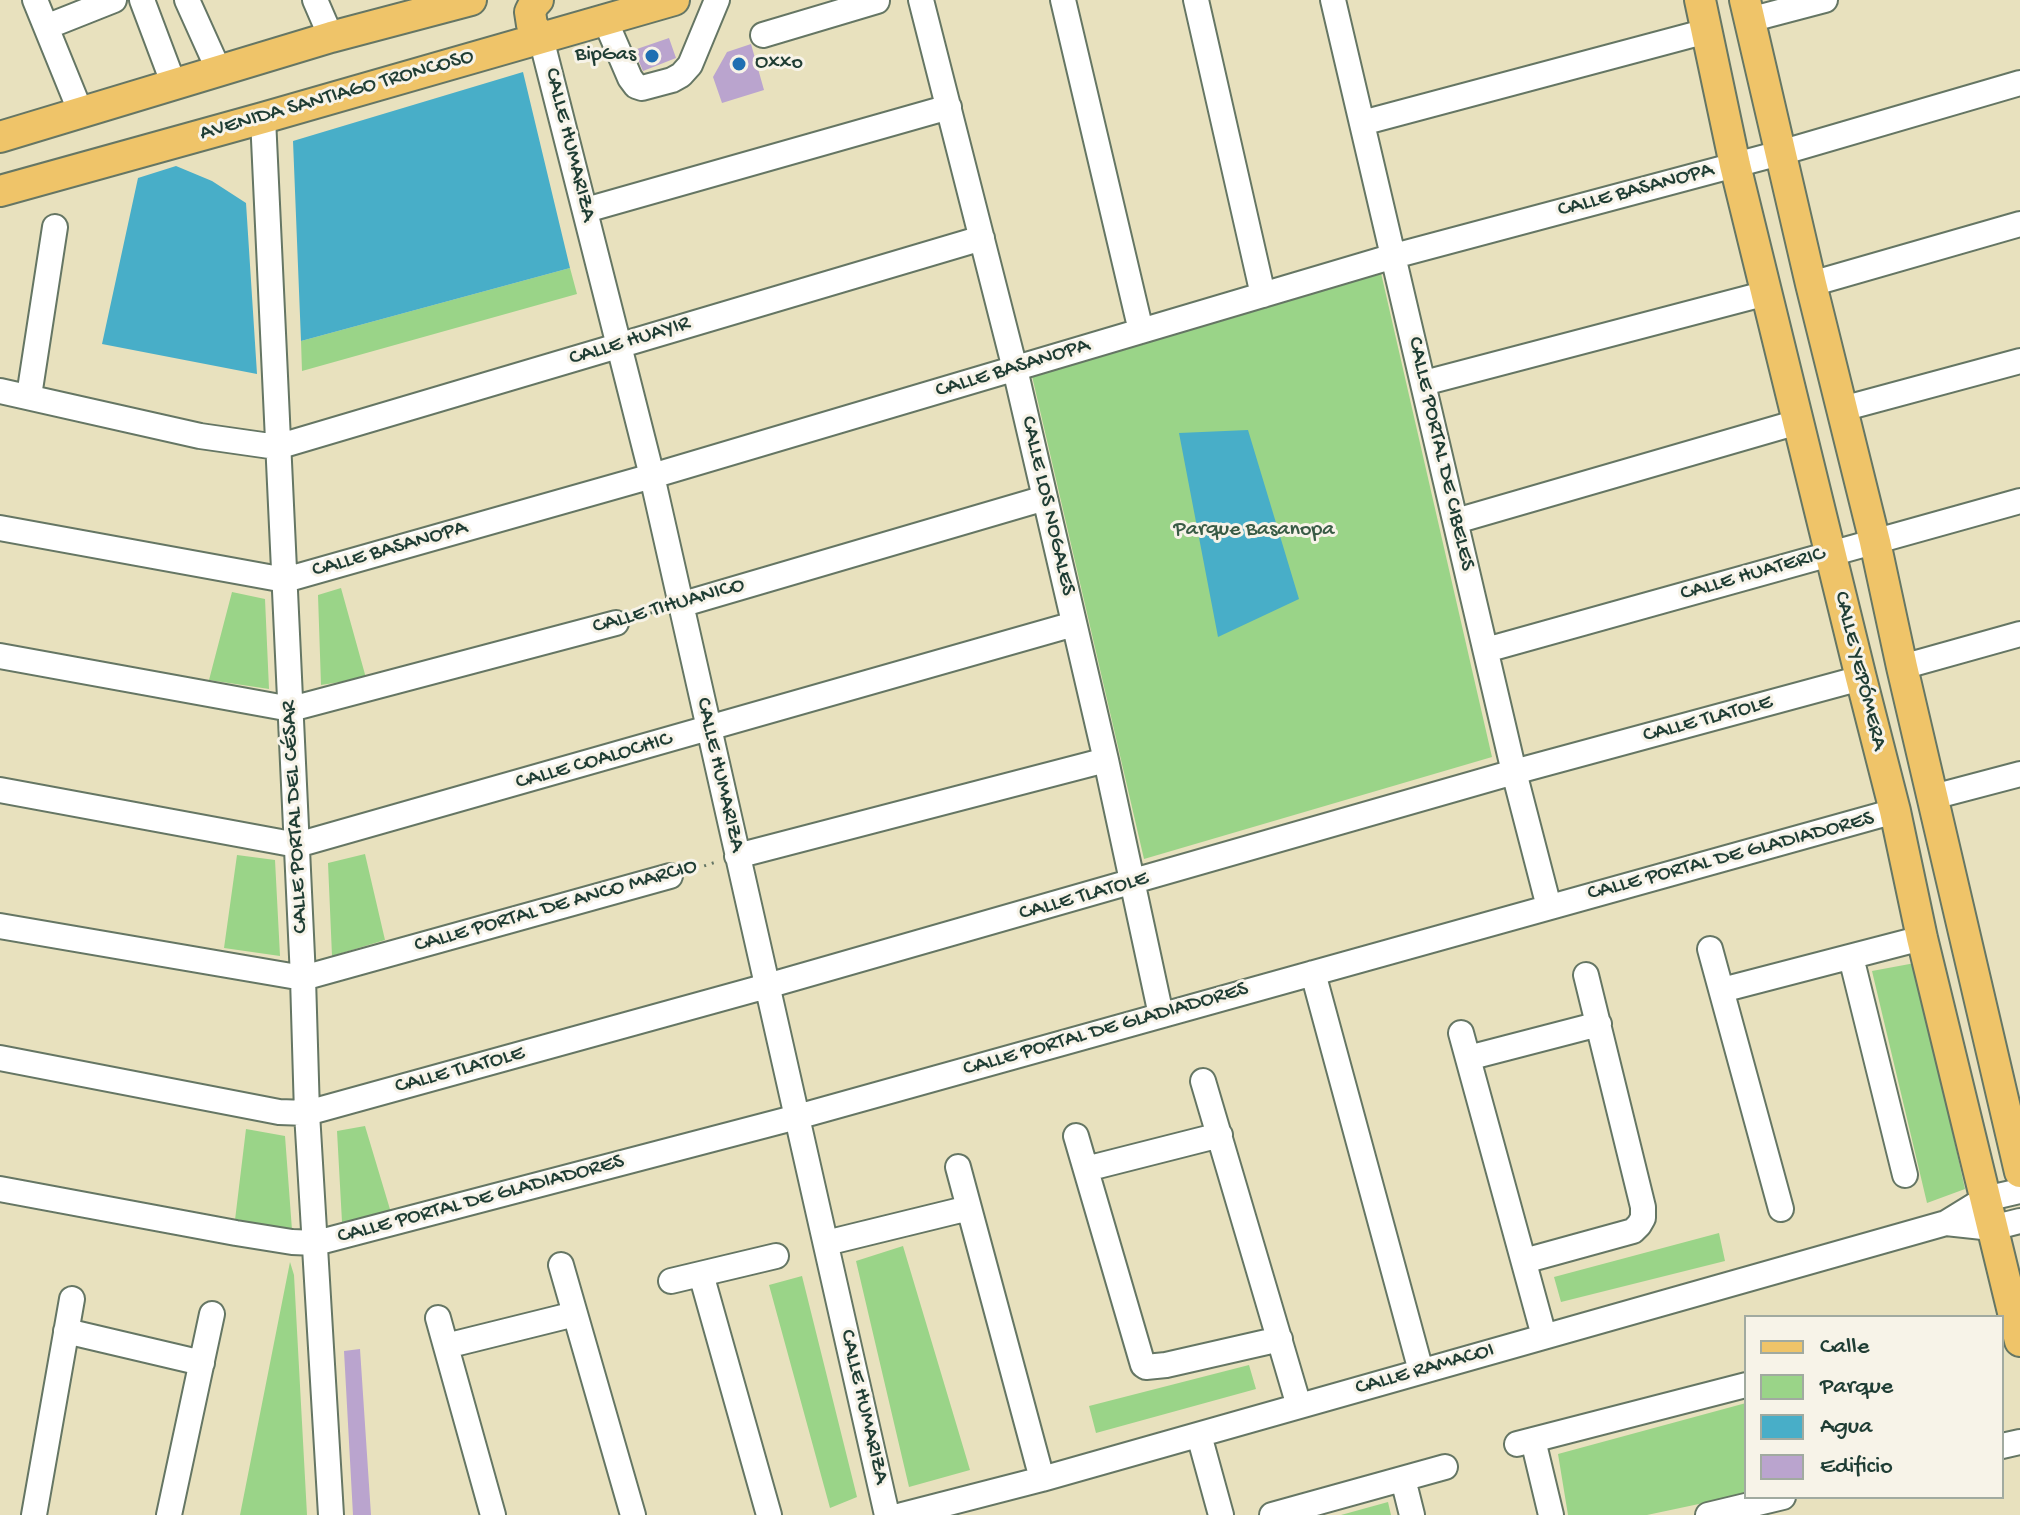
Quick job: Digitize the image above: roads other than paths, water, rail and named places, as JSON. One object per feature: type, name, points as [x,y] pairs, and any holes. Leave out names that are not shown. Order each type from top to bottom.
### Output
[{"type":"main road","points":[[538,0],[530,12],[532,25],[541,38]]},
{"type":"main road","name":"AVENIDA SANTIAGO TRONCOSO","points":[[0,191],[674,0]]},
{"type":"main road","name":"CALLE YEPÓMERA","points":[[1700,0],[1735,165],[1895,811],[1922,938],[1999,1216],[2020,1341]]},
{"type":"main road","points":[[0,137],[458,2]]},
{"type":"main road","name":"CALLE YEPÓMERA","points":[[1747,10],[1875,542],[2020,1172]]},
{"type":"street","points":[[35,0],[81,113]]},
{"type":"street","points":[[46,27],[114,0]]},
{"type":"street","points":[[142,0],[174,85]]},
{"type":"street","points":[[187,0],[219,71]]},
{"type":"street","points":[[315,0],[331,37]]},
{"type":"street","points":[[605,20],[630,78],[642,88],[672,80],[690,65],[717,0]]},
{"type":"street","name":"CALLE LOS NOGALES","points":[[921,0],[1015,369],[1106,760],[1161,1015]]},
{"type":"street","points":[[1063,0],[1141,331]]},
{"type":"street","points":[[1196,0],[1263,295]]},
{"type":"street","name":"CALLE PORTAL DE CIBELES","points":[[1333,0],[1514,772],[1549,907]]},
{"type":"street","points":[[1747,10],[1825,0]]},
{"type":"street","points":[[763,35],[819,9],[877,1]]},
{"type":"street","points":[[1362,123],[1707,31]]},
{"type":"street","name":"CALLE HUMARIZA","points":[[541,38],[652,476],[887,1515]]},
{"type":"street","name":"CALLE BASANOPA","points":[[0,530],[285,580],[652,476],[1394,256],[1780,153],[2020,83]]},
{"type":"street","points":[[586,210],[949,107]]},
{"type":"street","name":"CALLE PORTAL DEL CÉSAR","points":[[263,118],[307,1113],[331,1515]]},
{"type":"street","points":[[1811,284],[2020,224]]},
{"type":"street","points":[[29,396],[55,227]]},
{"type":"street","name":"CALLE HUAYIR","points":[[277,447],[982,238]]},
{"type":"street","points":[[1424,383],[1767,293]]},
{"type":"street","points":[[1842,409],[2020,361]]},
{"type":"street","points":[[0,391],[200,436],[277,447]]},
{"type":"street","points":[[1456,521],[1798,422]]},
{"type":"street","name":"CALLE TIHUANICO","points":[[680,605],[1045,498]]},
{"type":"street","name":"CALLE HUATERIC","points":[[1486,650],[2020,501]]},
{"type":"street","name":"CALLE TIHUANICO","points":[[291,709],[616,623]]},
{"type":"street","name":"CALLE COALOCHIC","points":[[297,845],[1074,624]]},
{"type":"street","points":[[1902,667],[2020,634]]},
{"type":"street","points":[[0,656],[291,709]]},
{"type":"street","name":"CALLE TLATOLE","points":[[307,1113],[1132,883],[1514,772],[1861,678]]},
{"type":"street","points":[[737,856],[1106,760]]},
{"type":"street","points":[[1933,797],[2020,774]]},
{"type":"street","points":[[0,790],[297,845]]},
{"type":"street","name":"CALLE PORTAL DE GLADIADORES","points":[[0,1189],[236,1233],[316,1243],[797,1117],[1895,811]]},
{"type":"street","name":"CALLE PORTAL DE ANCO MARCIO","points":[[0,926],[303,978],[670,876]]},
{"type":"street","points":[[1722,990],[1922,938]]},
{"type":"street","points":[[1710,949],[1781,1209]]},
{"type":"street","points":[[1851,957],[1905,1175]]},
{"type":"street","points":[[1313,973],[1421,1371]]},
{"type":"street","points":[[1524,1261],[1633,1231],[1643,1218],[1643,1207],[1586,975]]},
{"type":"street","points":[[1468,1058],[1599,1024]]},
{"type":"street","points":[[1461,1033],[1544,1336]]},
{"type":"street","points":[[0,1058],[279,1112],[307,1113]]},
{"type":"street","points":[[1203,1081],[1299,1406]]},
{"type":"street","points":[[1086,1169],[1220,1135]]},
{"type":"street","points":[[1076,1136],[1143,1365],[1166,1365],[1280,1339]]},
{"type":"street","points":[[958,1167],[1042,1479]]},
{"type":"street","name":"CALLE RAMACOI","points":[[902,1515],[1042,1479],[1946,1223],[1999,1216],[2020,1191]]},
{"type":"street","points":[[826,1243],[969,1208]]},
{"type":"street","points":[[671,1281],[776,1256]]},
{"type":"street","points":[[561,1265],[630,1514]]},
{"type":"street","points":[[701,1274],[769,1515]]},
{"type":"street","points":[[34,1515],[72,1299]]},
{"type":"street","points":[[169,1515],[212,1314]]},
{"type":"street","points":[[446,1346],[575,1314]]},
{"type":"street","points":[[438,1318],[493,1515]]},
{"type":"street","points":[[66,1331],[202,1363]]},
{"type":"street","points":[[1551,1515],[1525,1442],[1744,1386]]},
{"type":"street","points":[[1199,1435],[1221,1515]]},
{"type":"street","points":[[1272,1515],[1445,1467]]},
{"type":"street","points":[[1403,1479],[1412,1515]]},
{"type":"street","points":[[1708,1515],[1775,1499]]},
{"type":"water","points":[[523,72],[570,268],[301,341],[293,141]]},
{"type":"water","points":[[176,166],[212,181],[246,203],[257,374],[102,344],[138,178]]},
{"type":"water","points":[[1248,430],[1299,599],[1218,637],[1179,433]]},
{"type":"place","name":"BipGas","points":[[652,56]]},
{"type":"place","name":"Oxxo","points":[[739,64]]},
{"type":"park label","name":"Parque Basanopa","points":[[1254,531]]}]
